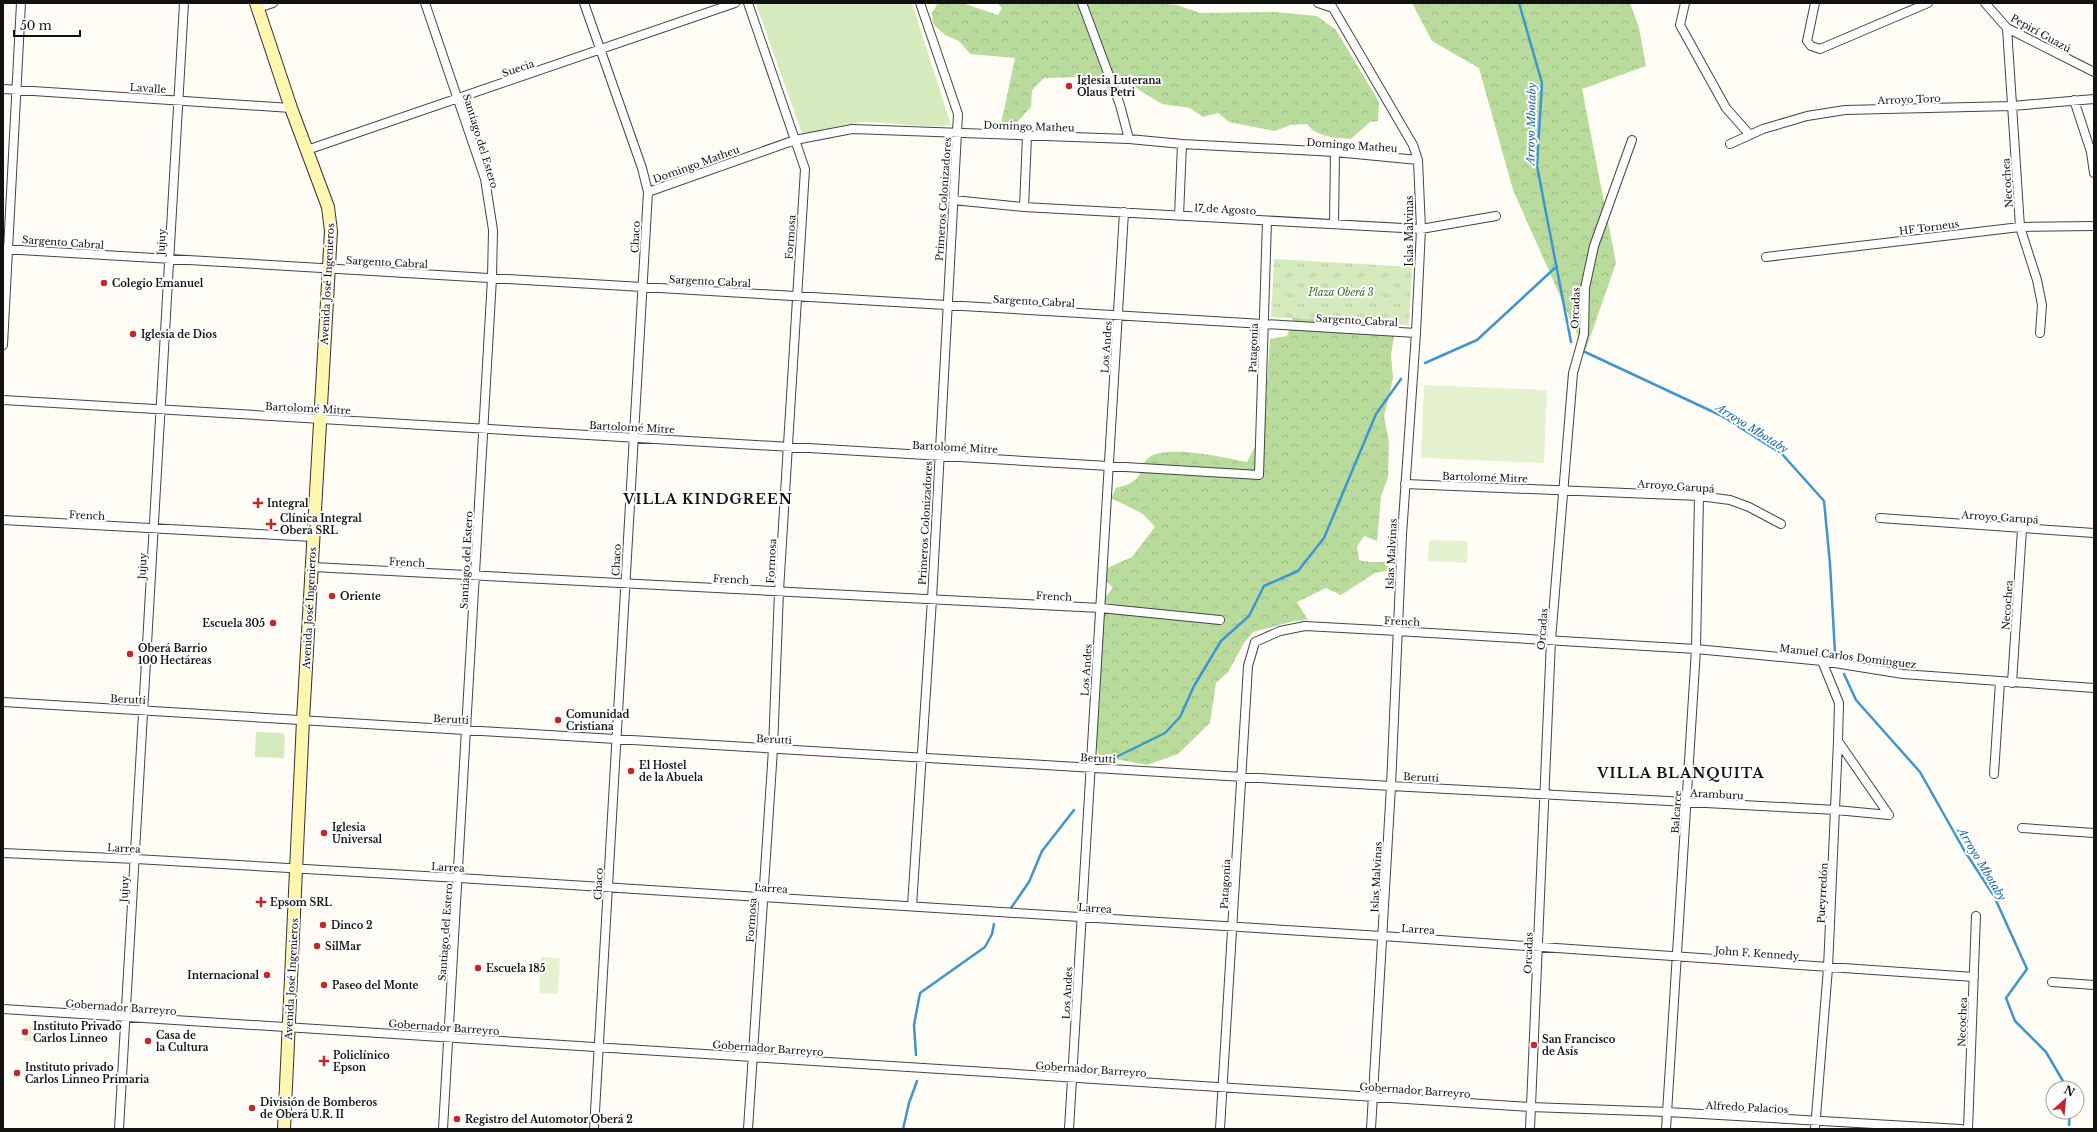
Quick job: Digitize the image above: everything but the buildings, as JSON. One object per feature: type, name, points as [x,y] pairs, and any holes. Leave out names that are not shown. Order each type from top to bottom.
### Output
[{"type":"main road","name":"Avenida José Ingenieros","points":[[257,6],[291,108],[328,207],[330,219],[329,269],[313,537],[313,567],[303,720],[284,1129]]},
{"type":"street","points":[[3,345],[5,249],[21,3]]},
{"type":"street","name":"Jujuy","points":[[120,1129],[184,3]]},
{"type":"street","points":[[257,6],[273,3]]},
{"type":"street","name":"Santiago del Estero","points":[[425,3],[484,179],[493,230],[492,278],[459,878],[443,1129]]},
{"type":"street","name":"Chaco","points":[[584,3],[602,50],[642,168],[648,192],[594,1129]]},
{"type":"street","name":"Suecia","points":[[307,150],[458,100],[735,3]]},
{"type":"street","name":"Formosa","points":[[748,3],[805,169],[796,295],[779,591],[773,749],[762,897],[748,1129]]},
{"type":"street","name":"Primeros Colonizadores","points":[[912,906],[932,599],[947,305],[958,133],[958,114],[920,3]]},
{"type":"street","points":[[1082,3],[1120,105],[1129,139]]},
{"type":"street","points":[[1318,3],[1331,5]]},
{"type":"street","points":[[1685,3],[1680,25],[1726,108],[1750,135]]},
{"type":"street","points":[[1814,3],[1807,41],[1811,46],[1820,49],[1928,3]]},
{"type":"street","name":"Pepirí Guazú","points":[[1987,4],[2007,28],[2094,72]]},
{"type":"street","name":"Islas Malvinas","points":[[1331,5],[1413,145],[1418,160],[1421,229],[1416,333],[1405,484],[1391,786],[1371,1129]]},
{"type":"street","name":"Necochea","points":[[2007,28],[2020,227],[2037,280],[2042,305],[2040,333]]},
{"type":"street","name":"Lavalle","points":[[3,89],[291,108]]},
{"type":"street","name":"Arroyo Toro","points":[[1730,144],[1750,135],[1806,116],[1845,110],[2012,106],[2094,99]]},
{"type":"street","points":[[2074,100],[2091,152],[2094,173]]},
{"type":"street","name":"Domingo Matheu","points":[[648,192],[795,140],[852,129],[1129,139],[1182,144],[1335,152],[1418,160]]},
{"type":"street","points":[[1024,207],[1027,136]]},
{"type":"street","name":"Orcadas","points":[[1530,1129],[1551,640],[1573,373],[1584,334],[1585,288],[1594,246],[1632,140]]},
{"type":"street","points":[[1180,216],[1182,144]]},
{"type":"street","points":[[1334,224],[1335,152]]},
{"type":"street","name":"17 de Agosto","points":[[953,200],[1024,207],[1421,229],[1496,216]]},
{"type":"street","name":"Los Andes","points":[[1069,1129],[1089,768],[1124,212]]},
{"type":"street","name":"Patagonia","points":[[1259,475],[1267,221]]},
{"type":"street","name":"HF Torneus","points":[[1766,257],[2020,227],[2094,226]]},
{"type":"street","name":"Sargento Cabral","points":[[5,249],[1416,333]]},
{"type":"street","name":"Bartolomé Mitre","points":[[3,400],[1259,475]]},
{"type":"street","name":"Bartolomé Mitre","points":[[1405,484],[1563,491]]},
{"type":"street","name":"Arroyo Garupá","points":[[1563,491],[1699,496],[1730,500],[1749,507],[1781,524]]},
{"type":"street","name":"Balcarce","points":[[1666,1129],[1675,957],[1687,803],[1696,649],[1699,496]]},
{"type":"street","name":"Arroyo Garupá","points":[[1880,518],[2094,533]]},
{"type":"street","name":"French","points":[[3,520],[313,537]]},
{"type":"street","name":"Necochea","points":[[2012,683],[2022,529]]},
{"type":"street","name":"French","points":[[313,567],[1100,608],[1220,620]]},
{"type":"street","name":"French","points":[[1255,642],[1280,631],[1305,626],[1551,640]]},
{"type":"street","name":"Manuel Carlos Dominguez","points":[[1551,640],[1696,649],[1822,661],[1903,674],[2094,688]]},
{"type":"street","name":"Patagonia","points":[[1220,1129],[1248,666],[1255,642]]},
{"type":"street","name":"Pueyrredón","points":[[1816,1125],[1828,968],[1838,741],[1838,702],[1822,661]]},
{"type":"street","points":[[1994,774],[2000,682]]},
{"type":"street","name":"Berutti","points":[[3,702],[1545,795]]},
{"type":"street","name":"Aramburu","points":[[1545,795],[1836,810],[1889,815],[1838,741]]},
{"type":"street","points":[[2022,828],[2094,833]]},
{"type":"street","name":"Larrea","points":[[3,853],[136,859],[608,887],[1382,936],[1538,948]]},
{"type":"street","name":"Necochea","points":[[1968,1129],[1976,916]]},
{"type":"street","name":"John F. Kennedy","points":[[1538,948],[1974,977]]},
{"type":"street","points":[[2052,982],[2094,985]]},
{"type":"street","name":"Gobernador Barreyro","points":[[3,1009],[1531,1107]]},
{"type":"street","name":"Alfredo Palacios","points":[[1531,1107],[1667,1112],[1816,1125],[1961,1129]]},
{"type":"green space","points":[[912,3],[951,125],[919,126],[866,122],[842,126],[803,136],[756,4]]},
{"type":"green space","points":[[938,3],[962,3],[998,15],[1002,8],[997,3],[1152,3],[1177,5],[1200,13],[1275,12],[1317,16],[1336,30],[1379,102],[1378,121],[1370,122],[1351,139],[1321,134],[1316,132],[1307,124],[1290,125],[1275,131],[1229,122],[1218,113],[1203,117],[1190,108],[1162,104],[1128,83],[1087,77],[1044,78],[1032,90],[1031,107],[1018,121],[1000,129],[1015,58],[970,54],[959,41],[945,35],[933,24],[932,13]]},
{"type":"green space","points":[[1412,3],[1630,3],[1639,28],[1646,66],[1582,89],[1616,263],[1585,352],[1513,190],[1479,68],[1432,41]]},
{"type":"green space","name":"Plaza Oberá 3","points":[[1274,259],[1412,267],[1409,325],[1271,317]]},
{"type":"green space","points":[[1340,263],[1362,267],[1397,319],[1391,355],[1393,379],[1384,416],[1389,443],[1388,477],[1381,496],[1377,541],[1364,536],[1357,547],[1359,560],[1368,562],[1387,562],[1390,570],[1375,573],[1341,595],[1326,588],[1297,602],[1308,620],[1294,621],[1253,632],[1244,643],[1228,672],[1216,683],[1210,723],[1178,754],[1147,765],[1099,756],[1094,739],[1105,597],[1113,588],[1107,582],[1107,568],[1132,557],[1155,527],[1143,514],[1111,498],[1116,488],[1128,484],[1138,477],[1146,460],[1155,454],[1166,452],[1195,453],[1247,462],[1264,430],[1270,339],[1287,336],[1293,320],[1280,298],[1322,270]]},
{"type":"green space","points":[[1424,385],[1547,390],[1544,463],[1421,458]]},
{"type":"green space","points":[[1429,540],[1468,541],[1467,563],[1428,561]]},
{"type":"green space","points":[[256,732],[283,733],[285,737],[284,758],[255,757]]},
{"type":"green space","points":[[541,957],[560,958],[558,994],[539,993]]},
{"type":"green space","points":[[25,1026],[48,1028],[47,1042],[24,1041]]},
{"type":"waterway","name":"Arroyo Mbotaby","points":[[1519,3],[1542,83],[1537,166],[1571,342]]},
{"type":"waterway","points":[[1425,363],[1477,340],[1557,266]]},
{"type":"waterway","name":"Arroyo Mbotaby","points":[[1585,352],[1722,416],[1782,454],[1824,501],[1830,564],[1835,653]]},
{"type":"waterway","points":[[1106,762],[1165,733],[1180,717],[1194,686],[1221,641],[1249,616],[1264,586],[1298,571],[1324,538],[1376,414],[1401,379]]},
{"type":"waterway","name":"Arroyo Mbotaby","points":[[1844,674],[1856,700],[1920,772],[1964,850],[1994,896],[2027,969],[2006,998],[2015,1021],[2046,1052],[2062,1080]]},
{"type":"waterway","points":[[1011,908],[1029,882],[1042,851],[1074,810]]},
{"type":"waterway","points":[[916,1055],[914,1025],[920,993],[985,947],[992,934],[994,924]]},
{"type":"waterway","points":[[903,1129],[909,1103],[917,1081]]},
{"type":"waterway","name":"Arroyo Mbotaby","points":[[2069,1120],[2069,1125]]},
{"type":"place","name":"Iglesia Luterana Olaus Petri","points":[[1069,86]]},
{"type":"place","name":"Colegio Emanuel","points":[[104,283]]},
{"type":"place","name":"Iglesia de Dios","points":[[133,334]]},
{"type":"place","name":"Integral","points":[[258,503]]},
{"type":"place","name":"Clínica Integral Oberá SRL","points":[[271,524]]},
{"type":"place","name":"Oriente","points":[[332,596]]},
{"type":"place","name":"Escuela 305","points":[[273,623]]},
{"type":"place","name":"Oberá Barrio 100 Hectáreas","points":[[130,654]]},
{"type":"place","name":"Comunidad Cristiana","points":[[558,720]]},
{"type":"place","name":"El Hostel de la Abuela","points":[[631,771]]},
{"type":"place","name":"Iglesia Universal","points":[[324,833]]},
{"type":"place","name":"Epsom SRL","points":[[261,902]]},
{"type":"place","name":"Dinco 2","points":[[323,925]]},
{"type":"place","name":"SilMar","points":[[317,946]]},
{"type":"place","name":"Escuela 185","points":[[478,968]]},
{"type":"place","name":"Internacional","points":[[267,975]]},
{"type":"place","name":"Paseo del Monte","points":[[324,985]]},
{"type":"place","name":"Instituto Privado Carlos Linneo","points":[[25,1032]]},
{"type":"place","name":"Casa de la Cultura","points":[[148,1041]]},
{"type":"place","name":"San Francisco de Asís","points":[[1534,1045]]},
{"type":"place","name":"Policlínico Epson","points":[[324,1061]]},
{"type":"place","name":"Instituto privado Carlos Linneo Primaria","points":[[17,1073]]},
{"type":"place","name":"División de Bomberos de Oberá U.R. II","points":[[252,1108]]},
{"type":"place","name":"Registro del Automotor Oberá 2","points":[[457,1119]]},
{"type":"district","name":"VILLA KINDGREEN","points":[[708,499]]},
{"type":"district","name":"VILLA BLANQUITA","points":[[1681,773]]}]
